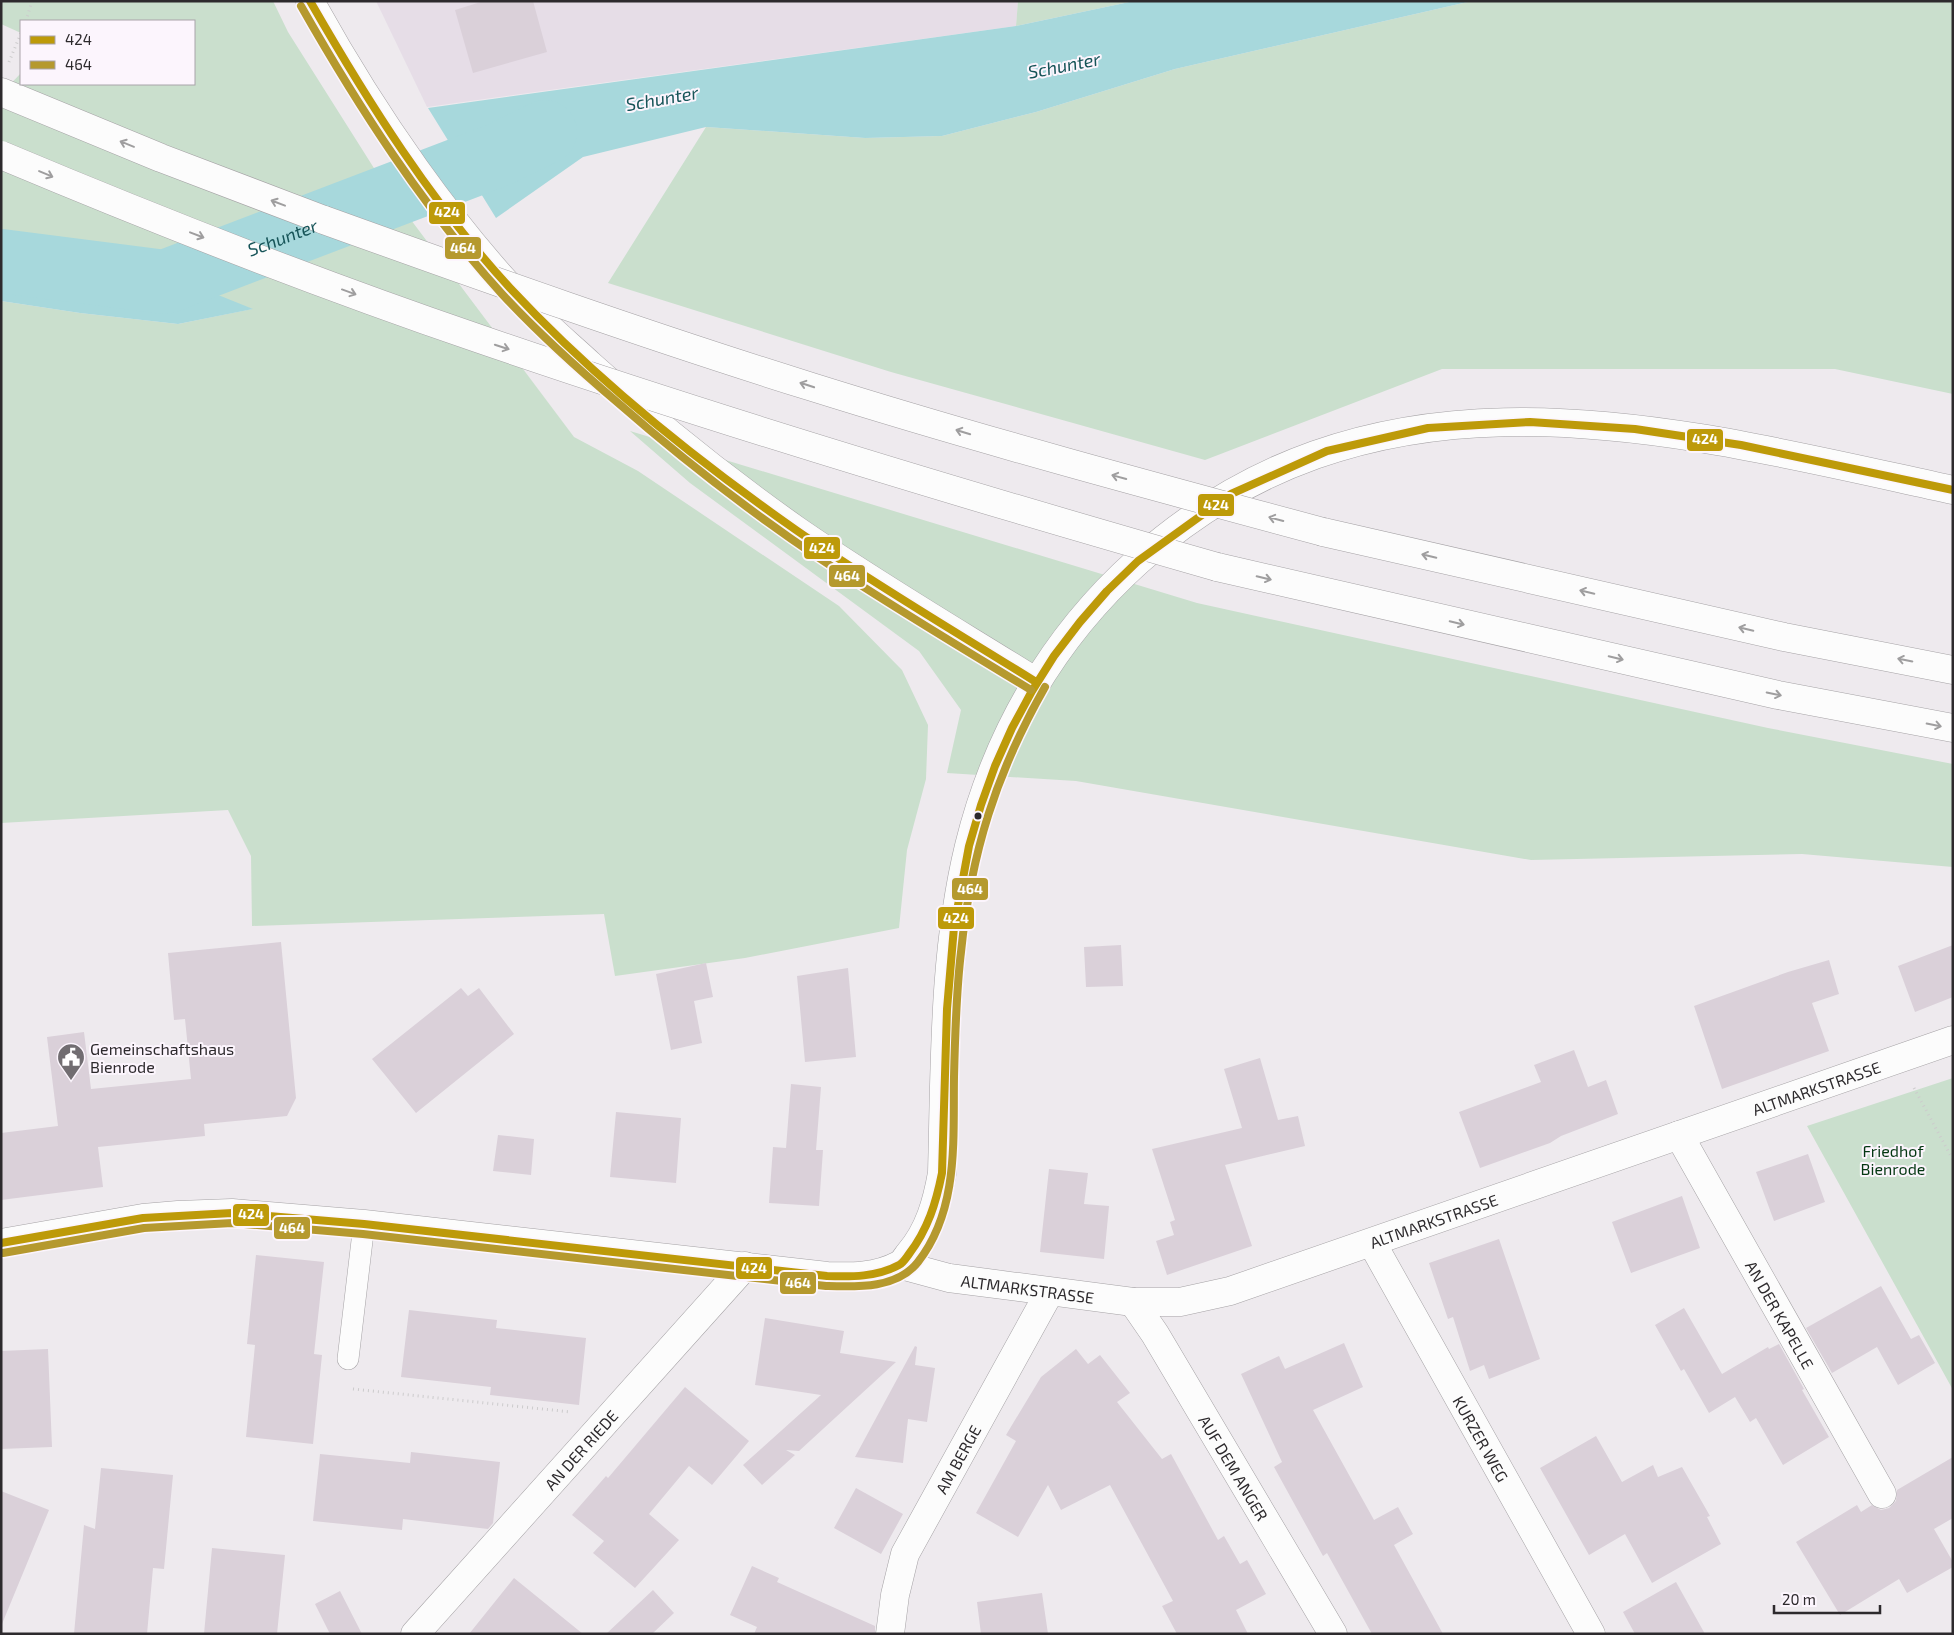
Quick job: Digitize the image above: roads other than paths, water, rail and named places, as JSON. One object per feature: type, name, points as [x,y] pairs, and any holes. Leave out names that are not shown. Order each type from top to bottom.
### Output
[{"type":"main road","points":[[310,1],[402,149],[495,270],[542,321],[624,395],[701,459],[797,530],[888,590],[1036,682]]},
{"type":"main road","points":[[1,92],[161,158],[324,220],[494,281],[802,384],[1086,468],[1323,532],[1784,637],[1953,670]]},
{"type":"main road","points":[[1,155],[145,215],[476,338],[798,444],[1217,567],[1769,693],[1953,728]]},
{"type":"main road","points":[[1,1243],[108,1224],[178,1215],[232,1213],[364,1224],[848,1277],[875,1274],[901,1265],[925,1230],[933,1212],[942,1173],[946,1011],[949,970],[968,849],[992,770],[1012,725],[1036,682],[1062,643],[1102,596],[1158,544],[1194,516],[1239,489],[1287,466],[1336,448],[1386,434],[1438,426],[1491,422],[1562,422],[1688,436],[1766,449],[1953,490]]},
{"type":"main road","name":"ALTMARKSTRASSE","points":[[901,1265],[949,1278],[1049,1292],[1133,1302],[1180,1302],[1230,1291],[1953,1040]]},
{"type":"main road","name":"AN DER KAPELLE","points":[[1679,1135],[1882,1494]]},
{"type":"main road","name":"KURZER WEG","points":[[1372,1242],[1591,1634]]},
{"type":"main road","name":"AN DER RIEDE","points":[[415,1634],[745,1266]]},
{"type":"main road","name":"AM BERGE","points":[[890,1634],[895,1595],[905,1554],[1049,1292]]},
{"type":"main road","name":"AUF DEM ANGER","points":[[1133,1302],[1155,1334],[1333,1634]]},
{"type":"lane","points":[[348,1359],[364,1224]]},
{"type":"water","points":[[1134,1],[1472,1],[1175,69],[1036,112],[942,136],[865,138],[706,127],[583,157],[496,218],[428,108],[1016,26]]},
{"type":"water","points":[[1,239],[91,252],[146,266],[253,309],[178,324],[80,313],[1,301]]},
{"type":"waterway","name":"Schunter","points":[[1,261],[165,282],[498,155],[545,132]]},
{"type":"place","name":"Gemeinschaftshaus Bienrode","points":[[71,1081]]},
{"type":"park label","name":"Friedhof Bienrode","points":[[1893,1159]]}]
